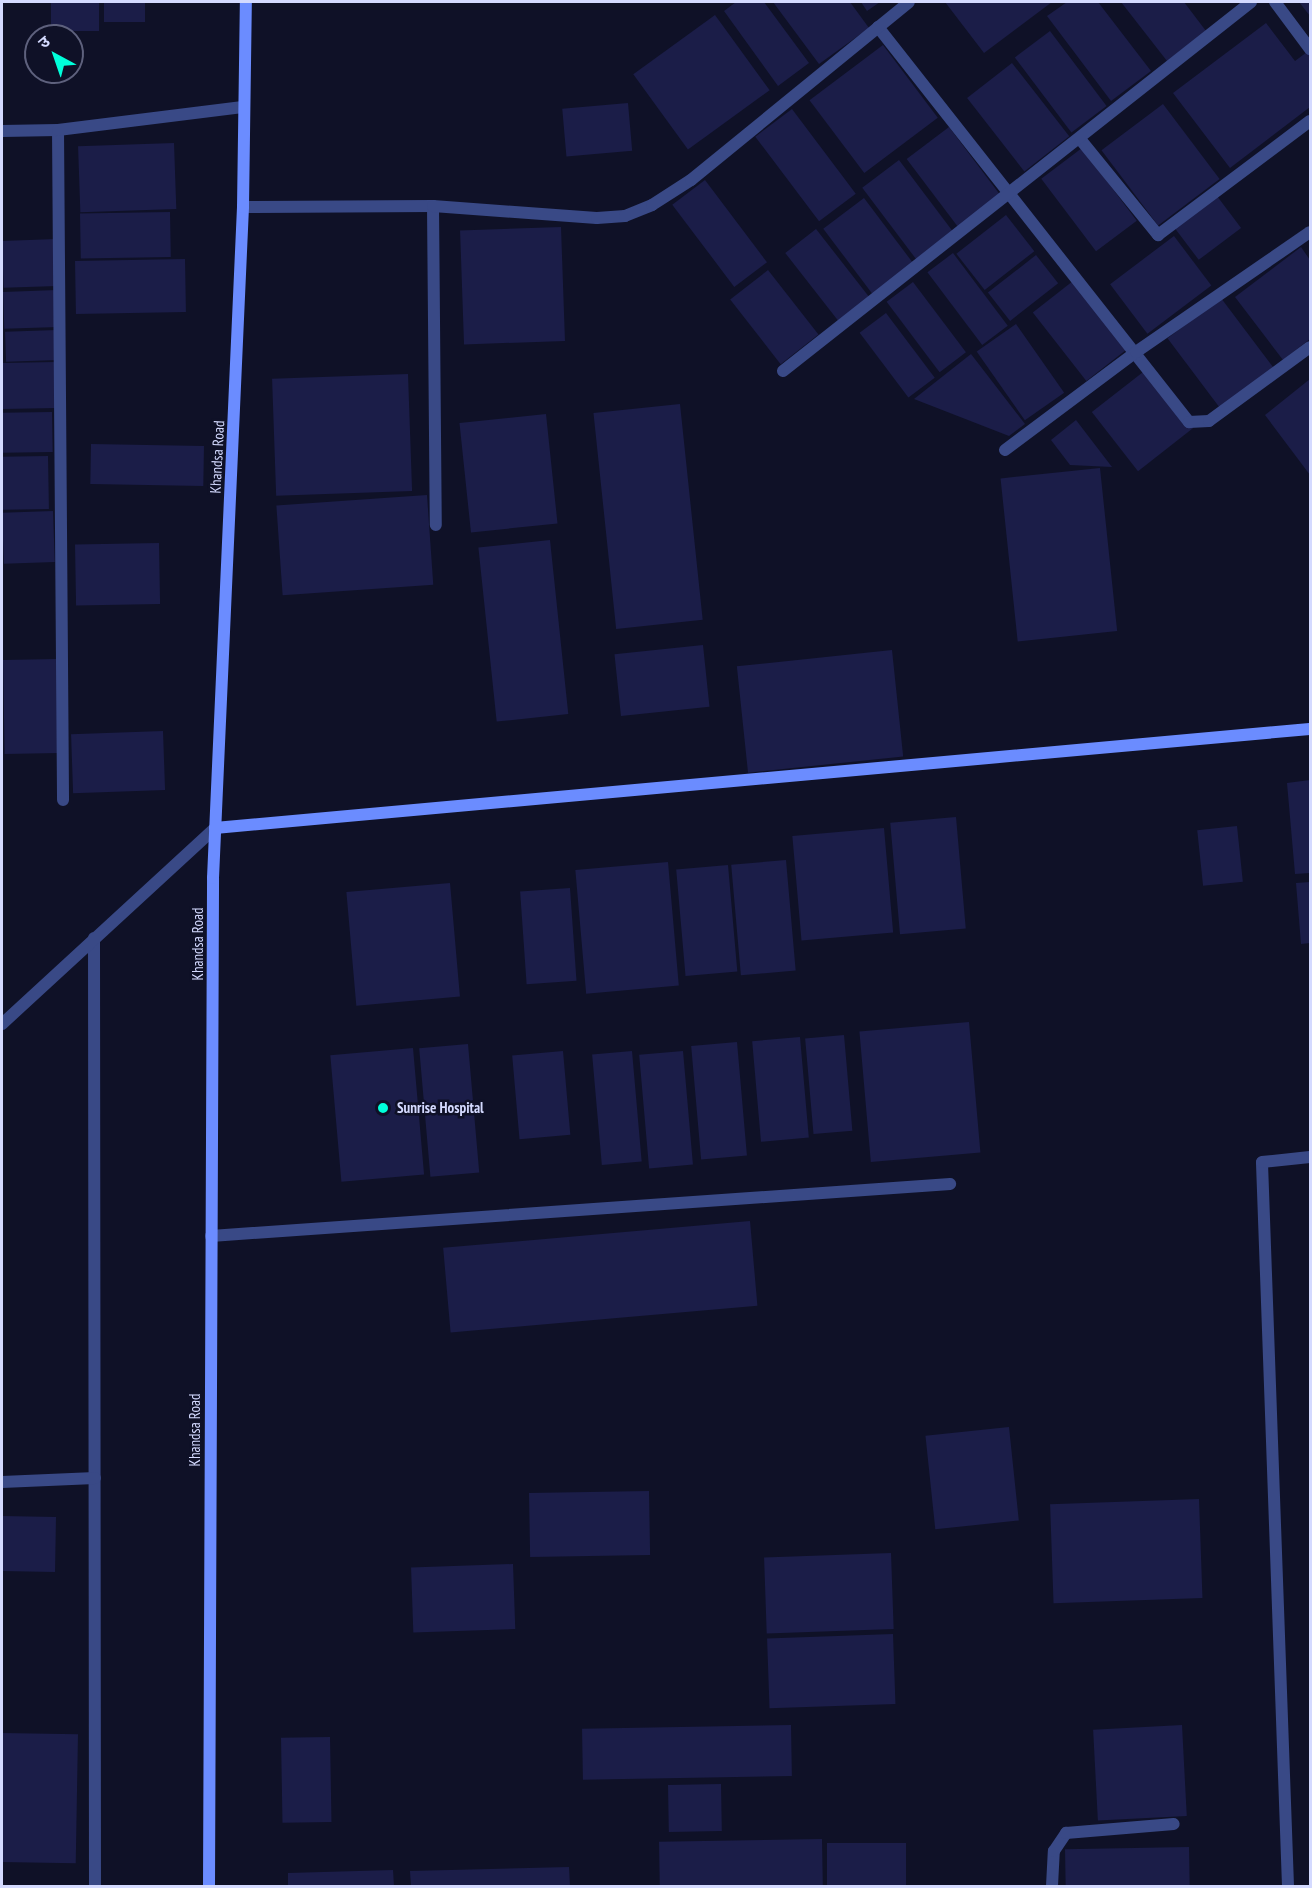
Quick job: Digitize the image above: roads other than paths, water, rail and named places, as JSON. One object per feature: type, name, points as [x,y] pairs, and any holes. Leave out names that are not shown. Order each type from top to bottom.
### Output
[{"type":"street","name":"Khandsa Road","points":[[209,1887],[215,828],[243,207],[246,2]]},
{"type":"street","points":[[243,207],[433,206],[597,218],[625,216],[652,205],[691,180],[909,2]]},
{"type":"street","points":[[783,371],[1011,194],[1251,2]]},
{"type":"street","points":[[1275,2],[1311,50]]},
{"type":"street","points":[[878,27],[1189,422],[1209,421],[1311,347]]},
{"type":"street","points":[[2,131],[58,130],[243,107]]},
{"type":"street","points":[[1080,139],[1158,235],[1311,121]]},
{"type":"street","points":[[58,130],[63,800]]},
{"type":"street","points":[[433,206],[436,525]]},
{"type":"street","points":[[1005,450],[1136,352],[1311,232]]},
{"type":"street","points":[[2,1024],[215,828],[1311,729]]},
{"type":"street","points":[[94,938],[95,1887]]},
{"type":"street","points":[[1288,1887],[1262,1162],[1311,1157]]},
{"type":"street","points":[[211,1236],[950,1184]]},
{"type":"street","points":[[2,1482],[95,1478]]},
{"type":"street","points":[[1052,1887],[1054,1851],[1066,1833],[1174,1824]]},
{"type":"place","name":"Sunrise Hospital","points":[[383,1108]]}]
